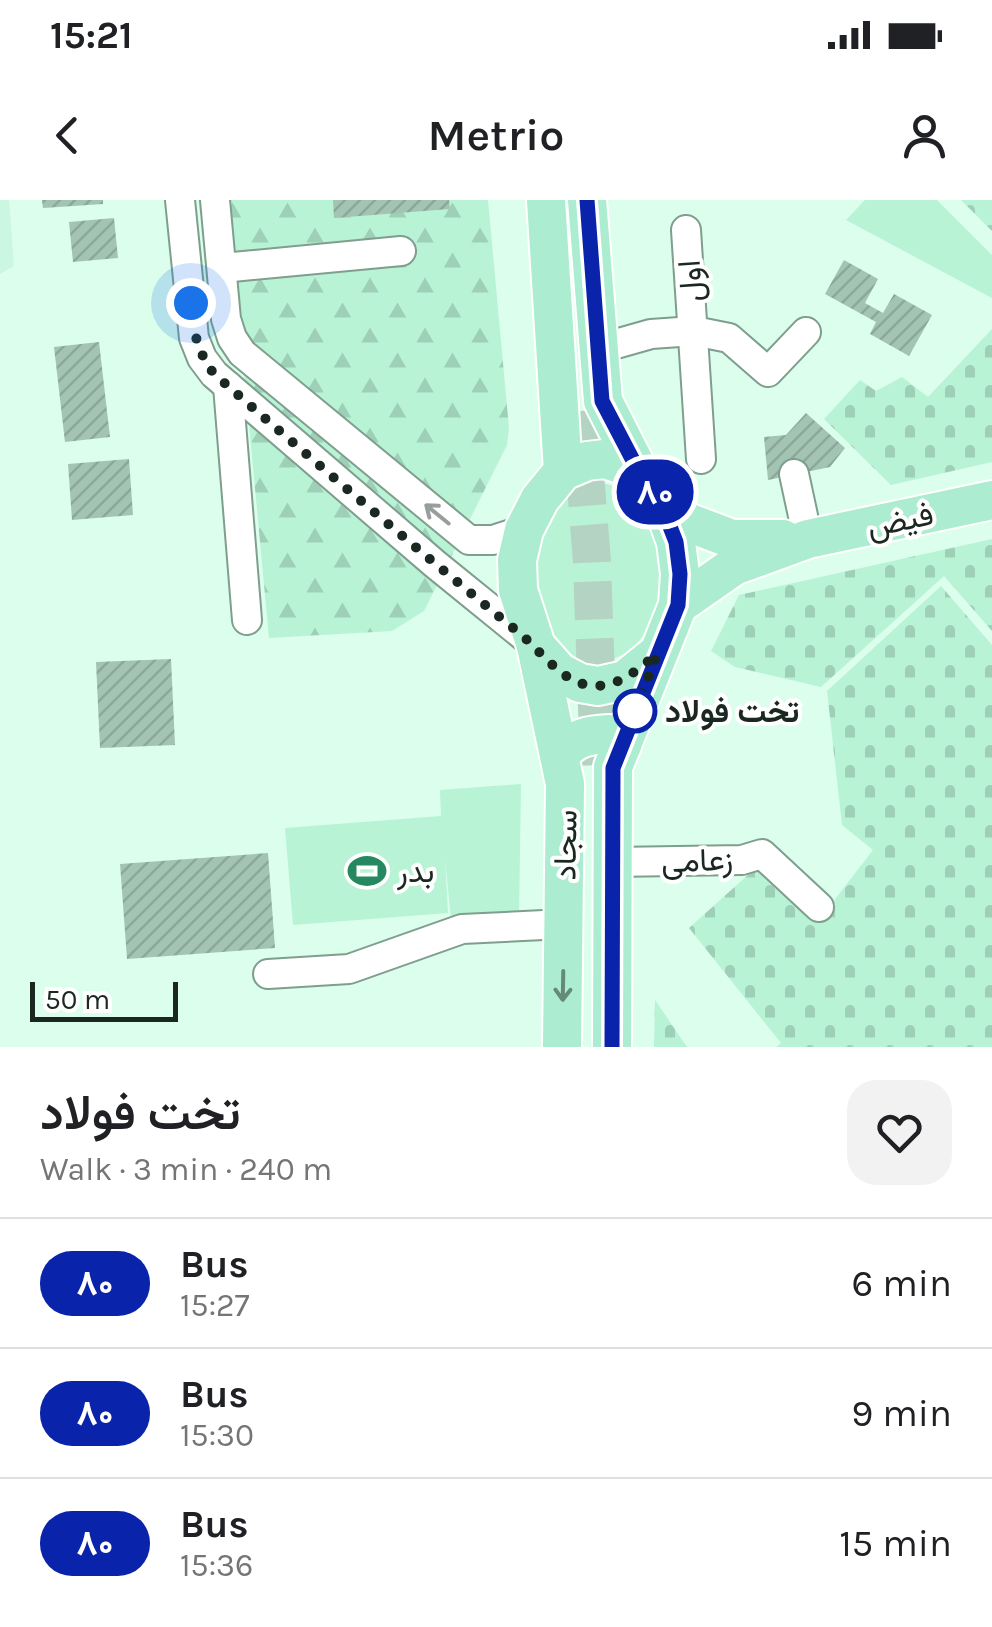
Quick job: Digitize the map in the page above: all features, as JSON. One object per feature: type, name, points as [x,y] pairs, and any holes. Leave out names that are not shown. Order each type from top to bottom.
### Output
[{"type":"main road","points":[[546,200],[563,471]]},
{"type":"main road","points":[[564,200],[580,411]]},
{"type":"main road","points":[[587,200],[602,401],[666,514],[676,542],[680,574],[678,605],[657,654],[625,680],[598,686],[580,684],[559,672],[536,646],[518,590],[524,530],[540,498],[563,471],[604,459],[638,470]]},
{"type":"main road","name":"فیض","points":[[808,539],[992,500]]},
{"type":"main road","points":[[666,514],[732,539],[808,539]]},
{"type":"main road","points":[[678,605],[734,566],[808,539]]},
{"type":"main road","name":"سجاد","points":[[536,646],[565,784],[562,1047]]},
{"type":"main road","name":"سجاد","points":[[612,1047],[613,768],[657,654]]},
{"type":"main road","points":[[560,754],[574,740],[589,735],[609,734],[622,745]]},
{"type":"street","points":[[180,200],[194,338],[214,374],[434,564],[536,646]]},
{"type":"street","points":[[215,200],[226,319],[242,353],[468,540],[493,540],[524,530]]},
{"type":"street","name":"اول","points":[[686,230],[700,459]]},
{"type":"street","points":[[222,268],[401,251]]},
{"type":"street","points":[[598,349],[651,334],[694,331],[729,338],[768,372],[806,332]]},
{"type":"street","points":[[228,386],[247,620]]},
{"type":"street","points":[[794,474],[808,539]]},
{"type":"street","name":"زعامی","points":[[613,862],[742,860],[762,854],[819,907]]},
{"type":"street","points":[[268,974],[348,969],[462,929],[564,924]]},
{"type":"shaded area","points":[[0,200],[9,200],[14,266],[0,274]]},
{"type":"green space","points":[[228,200],[488,200],[509,428],[507,445],[424,611],[392,631],[269,638]]},
{"type":"green space","points":[[865,200],[937,200],[992,255],[992,298],[846,220]]},
{"type":"green space","points":[[961,200],[992,200],[992,231]]},
{"type":"green space","points":[[992,329],[992,462],[891,485],[824,419],[860,380],[876,391],[902,377],[928,397]]},
{"type":"green space","points":[[595,482],[622,489],[643,506],[655,532],[665,586],[655,616],[638,642],[622,655],[602,661],[585,660],[557,642],[540,612],[533,577],[538,544],[562,500]]},
{"type":"green space","points":[[992,539],[992,631],[944,576],[821,687],[735,667],[711,651],[739,595]]},
{"type":"green space","points":[[941,586],[992,645],[992,1047],[776,1047],[781,1043],[689,928],[760,864],[819,920],[873,850],[842,825],[827,691]]},
{"type":"green space","name":"بدر","points":[[521,784],[519,916],[451,919],[445,859],[448,913],[293,925],[285,828],[441,816],[440,790]]},
{"type":"green space","points":[[655,1000],[687,1047],[654,1047]]},
{"type":"building","points":[[42,200],[103,200],[103,204],[43,208]]},
{"type":"building","points":[[333,200],[449,200],[450,209],[334,218]]},
{"type":"building","points":[[114,218],[118,258],[73,262],[69,222]]},
{"type":"building","points":[[844,260],[878,279],[865,303],[883,313],[894,294],[932,315],[909,356],[870,334],[876,322],[825,294]]},
{"type":"building","points":[[99,342],[110,437],[65,442],[54,347]]},
{"type":"building","points":[[806,413],[845,448],[830,467],[768,480],[764,437],[786,435]]},
{"type":"building","points":[[129,459],[133,515],[72,520],[68,464]]},
{"type":"building","points":[[171,659],[175,745],[100,748],[96,662]]},
{"type":"building","points":[[268,853],[275,948],[127,959],[120,864]]},
{"type":"tunnel","points":[[580,411],[592,562],[599,765]]},
{"type":"bus line","name":"۸۰","points":[[587,200],[602,401],[638,470],[660,501],[676,542],[680,574],[678,605],[613,768],[612,1047]]},
{"type":"place","name":"تخت فولاد","points":[[635,711]]},
{"type":"place","name":"بدر","points":[[367,871]]},
{"type":"route","points":[[191,303],[194,338],[214,374],[434,564],[536,646],[559,672],[580,684],[598,686],[625,680],[657,654],[634,715],[635,711]]}]
